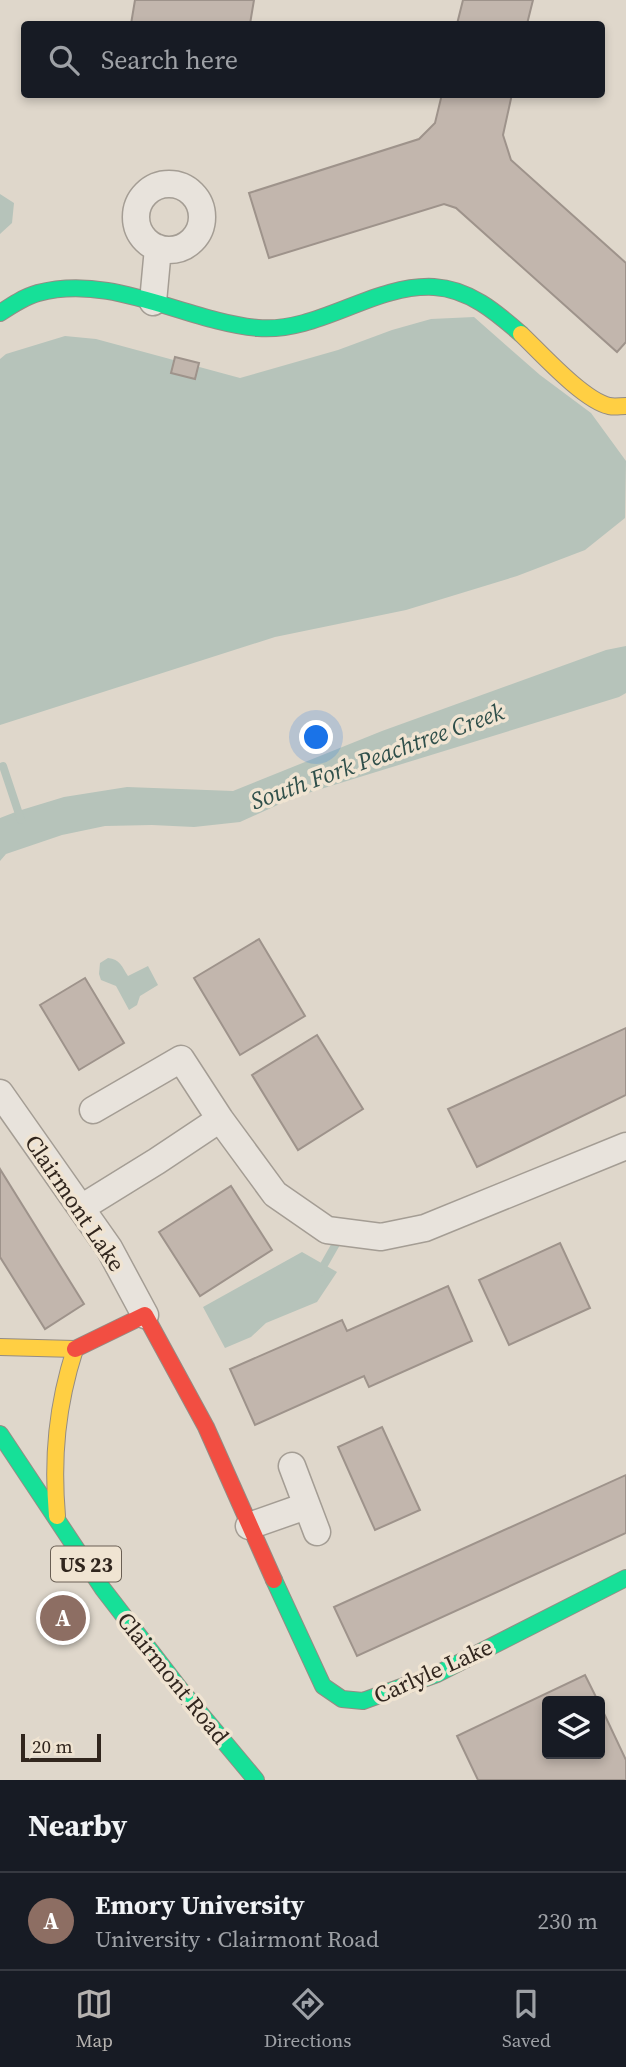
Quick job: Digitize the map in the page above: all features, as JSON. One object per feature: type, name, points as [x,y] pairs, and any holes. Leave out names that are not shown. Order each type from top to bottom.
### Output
[{"type":"street","points":[[153,302],[158,248]]},
{"type":"street","points":[[0,313],[38,293],[81,289],[153,302],[262,328],[289,325],[410,289],[452,289],[495,311],[573,383],[594,398],[611,406],[626,406]]},
{"type":"street","points":[[93,1110],[181,1059],[220,1119],[275,1194],[327,1230],[381,1237],[425,1228],[626,1146]]},
{"type":"street","name":"Clairmont Lake","points":[[0,1093],[109,1248],[145,1315]]},
{"type":"street","points":[[80,1208],[220,1119]]},
{"type":"street","points":[[0,1347],[75,1349],[145,1315]]},
{"type":"street","name":"Carlyle Lake","points":[[145,1315],[206,1426],[294,1629],[323,1686],[342,1699],[363,1701],[437,1674],[626,1578]]},
{"type":"street","points":[[58,1522],[52,1471],[53,1446],[63,1385],[75,1349]]},
{"type":"street","name":"Clairmont Road","points":[[0,1434],[110,1599],[256,1780]]},
{"type":"street","points":[[292,1466],[317,1532]]},
{"type":"street","points":[[249,1526],[306,1506]]},
{"type":"water","points":[[0,194],[14,203],[12,223],[0,234]]},
{"type":"water","points":[[474,317],[540,375],[591,413],[626,461],[625,518],[585,550],[517,576],[406,610],[275,637],[0,725],[0,359],[6,354],[65,336],[96,339],[240,378],[338,350],[431,319]]},
{"type":"water","name":"South Fork Peachtree Creek","points":[[626,646],[626,693],[619,697],[295,797],[240,822],[194,827],[105,826],[62,835],[6,854],[0,861],[0,818],[18,811],[64,797],[127,787],[233,791],[382,731],[606,650]]},
{"type":"water","points":[[108,958],[118,962],[128,976],[148,966],[158,985],[140,996],[137,1005],[129,1010],[116,986],[101,980],[100,963]]},
{"type":"water","points":[[302,1252],[337,1272],[317,1302],[266,1323],[251,1337],[225,1348],[203,1307]]},
{"type":"building","points":[[135,0],[254,0],[250,21],[132,21]]},
{"type":"building","points":[[463,0],[533,0],[528,21],[458,21]]},
{"type":"building","points":[[441,98],[511,98],[503,135],[511,160],[626,263],[626,342],[617,352],[456,208],[444,204],[269,258],[249,193],[419,139],[435,123]]},
{"type":"building","points":[[175,357],[199,363],[195,379],[171,373]]},
{"type":"building","points":[[259,939],[305,1016],[240,1055],[194,978]]},
{"type":"building","points":[[85,978],[124,1043],[79,1070],[40,1005]]},
{"type":"building","points":[[626,1028],[626,1095],[477,1167],[448,1109]]},
{"type":"building","points":[[317,1035],[363,1109],[298,1150],[252,1075]]},
{"type":"building","points":[[0,1169],[84,1304],[45,1329],[0,1257]]},
{"type":"building","points":[[231,1186],[272,1250],[200,1296],[159,1232]]},
{"type":"building","points":[[560,1243],[590,1308],[509,1345],[479,1280]]},
{"type":"building","points":[[448,1286],[472,1341],[369,1387],[364,1376],[255,1425],[230,1369],[342,1320],[347,1331]]},
{"type":"building","points":[[382,1427],[420,1510],[375,1530],[338,1447]]},
{"type":"building","points":[[626,1475],[626,1533],[357,1656],[334,1607]]},
{"type":"building","points":[[585,1675],[596,1696],[542,1696],[542,1759],[605,1759],[605,1716],[626,1760],[626,1780],[478,1780],[457,1736]]},
{"type":"waterway","points":[[3,766],[21,820]]},
{"type":"waterway","points":[[320,1272],[341,1235]]},
{"type":"traffic: fast","points":[[0,313],[38,293],[66,288],[93,289],[121,293],[231,324],[281,328],[389,293],[434,287],[470,297],[492,310],[521,334]]},
{"type":"traffic: fast","points":[[0,1434],[103,1589],[180,1689],[256,1780]]},
{"type":"traffic: fast","points":[[274,1580],[323,1686],[342,1699],[363,1701],[437,1674],[626,1578]]},
{"type":"traffic: slow","points":[[521,334],[587,395],[609,406],[626,406]]},
{"type":"traffic: slow","points":[[0,1347],[75,1349],[57,1431],[57,1516]]},
{"type":"traffic: jam","points":[[75,1349],[145,1315],[206,1427],[274,1580]]},
{"type":"place","name":"Emory University","points":[[63,1618]]}]
